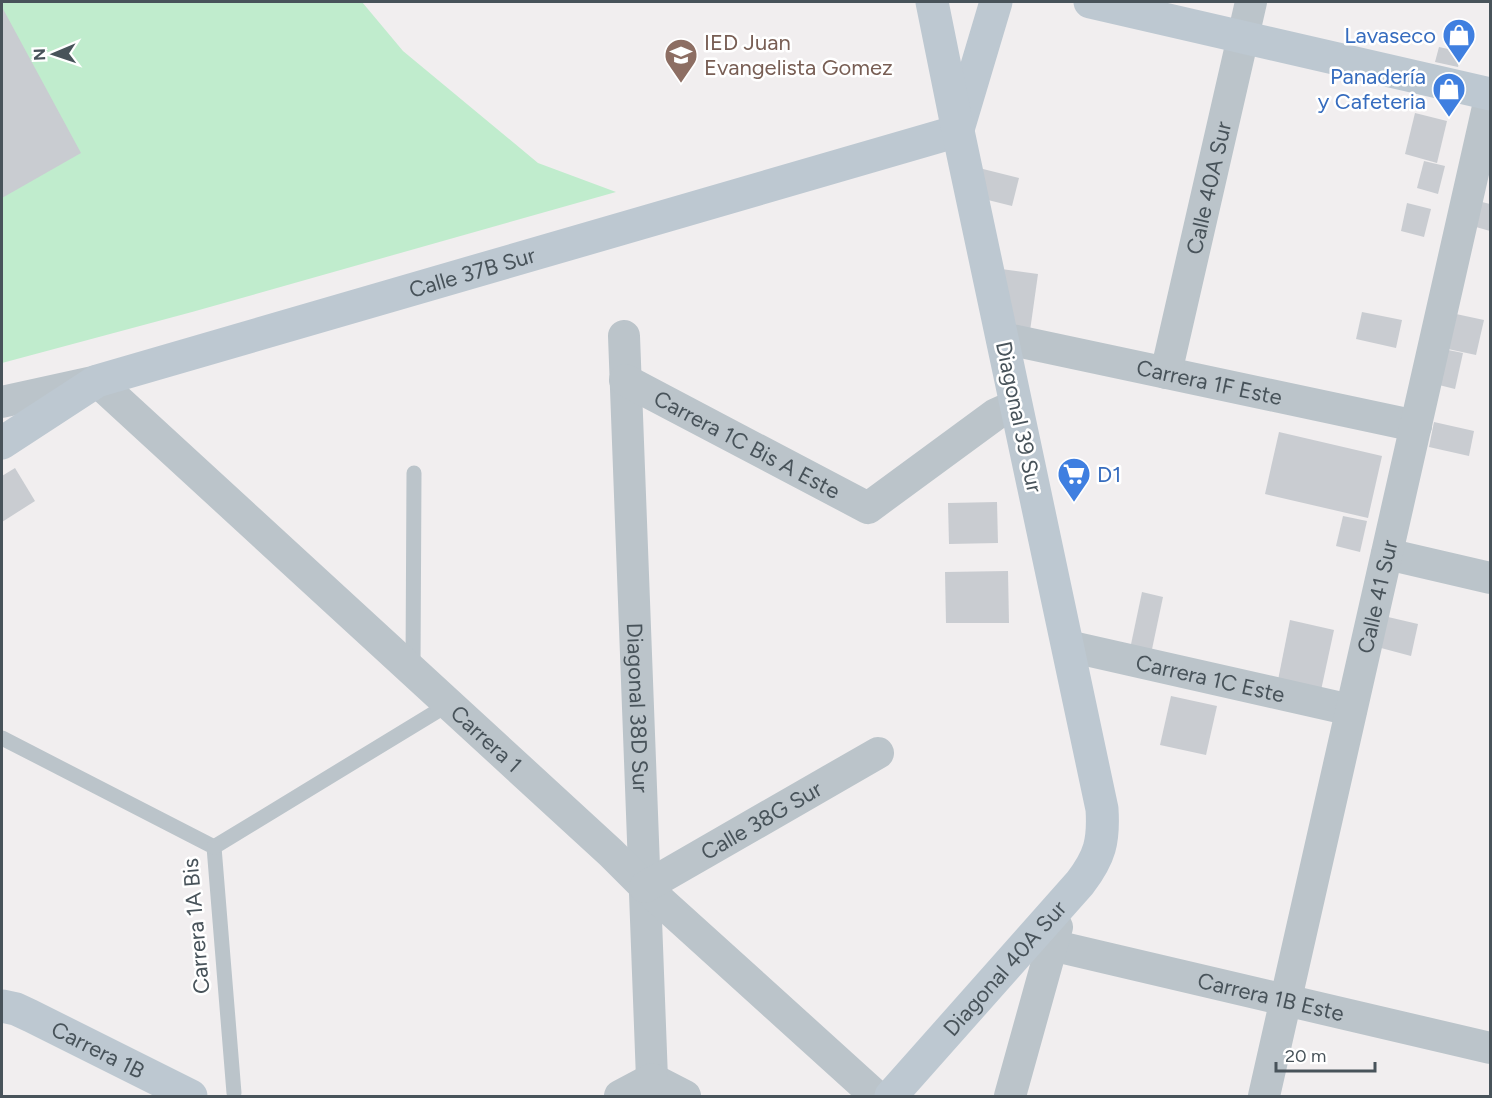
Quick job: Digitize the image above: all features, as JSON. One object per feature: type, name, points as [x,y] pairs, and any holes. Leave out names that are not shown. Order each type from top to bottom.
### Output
[{"type":"street","name":"Diagonal 39 Sur","points":[[932,2],[1102,809],[1104,833]]},
{"type":"street","points":[[958,131],[996,2]]},
{"type":"street","points":[[1090,2],[1491,96]]},
{"type":"street","name":"Calle 40A Sur","points":[[1166,373],[1251,2]]},
{"type":"street","name":"Calle 41 Sur","points":[[1264,1096],[1491,96]]},
{"type":"street","name":"Calle 37B Sur","points":[[2,443],[97,381],[958,131]]},
{"type":"street","name":"Diagonal 38D Sur","points":[[624,336],[652,1079]]},
{"type":"street","name":"Carrera 1F Este","points":[[1002,338],[1416,426]]},
{"type":"street","name":"Carrera 1C Bis A Este","points":[[625,380],[868,508],[996,414],[1016,405]]},
{"type":"street","points":[[2,402],[97,381]]},
{"type":"street","name":"Carrera 1","points":[[97,381],[611,853],[645,887],[876,1096]]},
{"type":"street","points":[[1387,554],[1491,578]]},
{"type":"street","name":"Carrera 1C Este","points":[[1068,646],[1352,710]]},
{"type":"street","name":"Calle 38G Sur","points":[[645,887],[878,753]]},
{"type":"street","name":"Diagonal 40A Sur","points":[[891,1096],[1064,902],[1094,865],[1104,833]]},
{"type":"street","points":[[1010,1096],[1064,902]]},
{"type":"street","name":"Carrera 1B Este","points":[[1052,945],[1491,1048]]},
{"type":"street","name":"Carrera 1B","points":[[3,1006],[31,1016],[191,1096]]},
{"type":"street","points":[[620,1096],[652,1079],[685,1096]]},
{"type":"lane","points":[[413,671],[414,473]]},
{"type":"lane","points":[[214,847],[449,704]]},
{"type":"lane","name":"Carrera 1A Bis","points":[[2,738],[214,847],[234,1093]]},
{"type":"green space","points":[[2,2],[362,2],[403,51],[538,163],[616,192],[192,312],[2,363]]},
{"type":"building","points":[[2,7],[81,153],[2,198]]},
{"type":"building","points":[[1439,47],[1462,52],[1458,67],[1435,62]]},
{"type":"building","points":[[1415,113],[1447,121],[1437,163],[1405,154]]},
{"type":"building","points":[[1424,161],[1445,166],[1438,194],[1417,188]]},
{"type":"building","points":[[975,167],[1019,178],[1012,206],[980,198]]},
{"type":"building","points":[[1482,202],[1490,204],[1490,231],[1476,227]]},
{"type":"building","points":[[1407,203],[1431,209],[1424,237],[1401,231]]},
{"type":"building","points":[[1001,269],[1038,274],[1030,331],[1012,328]]},
{"type":"building","points":[[1362,312],[1402,320],[1396,348],[1356,339]]},
{"type":"building","points":[[1456,314],[1484,320],[1476,355],[1448,349]]},
{"type":"building","points":[[1448,350],[1463,353],[1455,389],[1439,385]]},
{"type":"building","points":[[1434,422],[1474,431],[1469,456],[1429,447]]},
{"type":"building","points":[[1279,432],[1382,456],[1368,518],[1265,494]]},
{"type":"building","points":[[15,468],[35,501],[2,522],[2,476]]},
{"type":"building","points":[[997,502],[998,543],[949,544],[948,503]]},
{"type":"building","points":[[1343,516],[1367,521],[1360,552],[1336,546]]},
{"type":"building","points":[[1008,571],[1009,623],[946,623],[945,572]]},
{"type":"building","points":[[1142,592],[1163,597],[1151,654],[1130,649]]},
{"type":"building","points":[[1388,617],[1418,624],[1411,656],[1381,648]]},
{"type":"building","points":[[1290,620],[1334,630],[1320,695],[1277,685]]},
{"type":"building","points":[[1171,696],[1217,706],[1206,755],[1160,745]]},
{"type":"place","name":"Lavaseco","points":[[1459,64]]},
{"type":"place","name":"IED Juan Evangelista Gomez","points":[[681,84]]},
{"type":"place","name":"Panadería y Cafeteria","points":[[1449,118]]},
{"type":"place","name":"D1","points":[[1074,503]]}]
